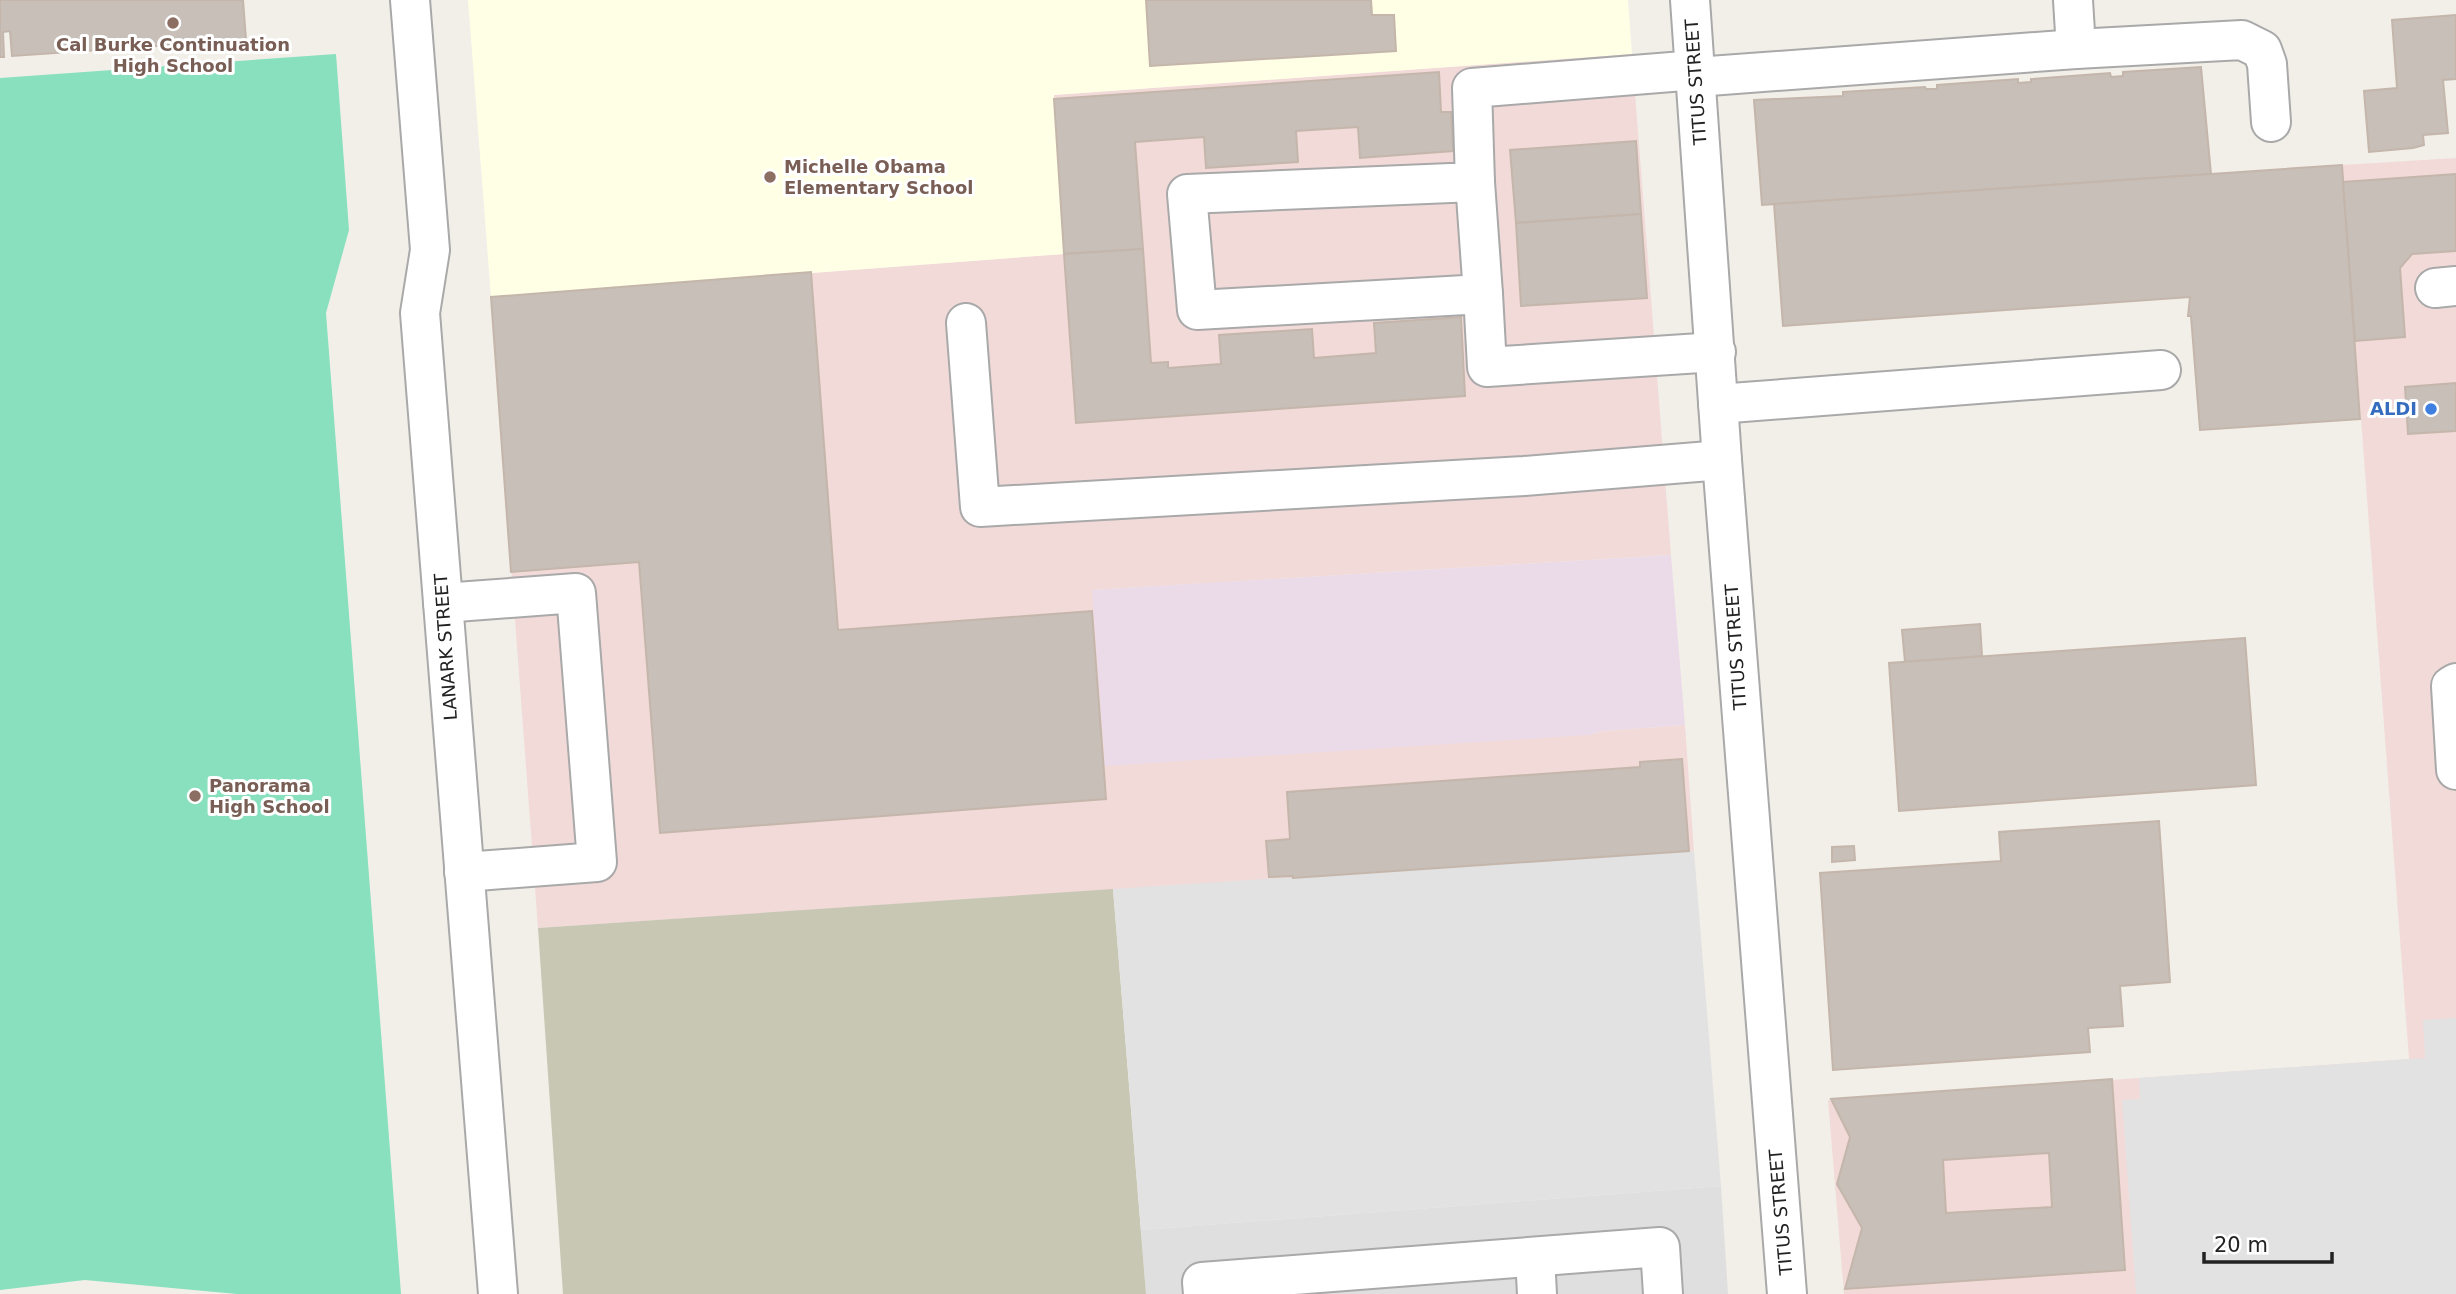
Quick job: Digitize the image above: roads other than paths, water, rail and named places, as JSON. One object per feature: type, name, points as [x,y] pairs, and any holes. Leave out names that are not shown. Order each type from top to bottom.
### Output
[{"type":"street","name":"LANARK STREET","points":[[410,0],[430,250],[420,313],[498,1294]]},
{"type":"street","name":"TITUS STREET","points":[[1690,0],[1722,460],[1787,1294]]},
{"type":"street","points":[[2073,0],[2076,49]]},
{"type":"street","points":[[1716,352],[1487,368],[1472,88],[2242,40],[2262,50],[2267,64],[2271,122]]},
{"type":"street","points":[[1475,182],[1187,194],[1197,310],[1483,294]]},
{"type":"street","points":[[966,323],[980,507],[1510,477],[1722,460]]},
{"type":"street","points":[[1718,404],[2161,370]]},
{"type":"street","points":[[443,603],[576,593],[597,862],[464,872]]},
{"type":"street","points":[[2456,683],[2451,687],[2456,770]]},
{"type":"street","points":[[1203,1294],[1202,1282],[1328,1284],[1536,1275],[1660,1247],[1663,1294]]},
{"type":"place","name":"Cal Burke Continuation High School","points":[[173,23]]},
{"type":"place","name":"Michelle Obama Elementary School","points":[[770,177]]},
{"type":"place","name":"ALDI","points":[[2431,409]]},
{"type":"place","name":"Panorama High School","points":[[195,796]]}]
